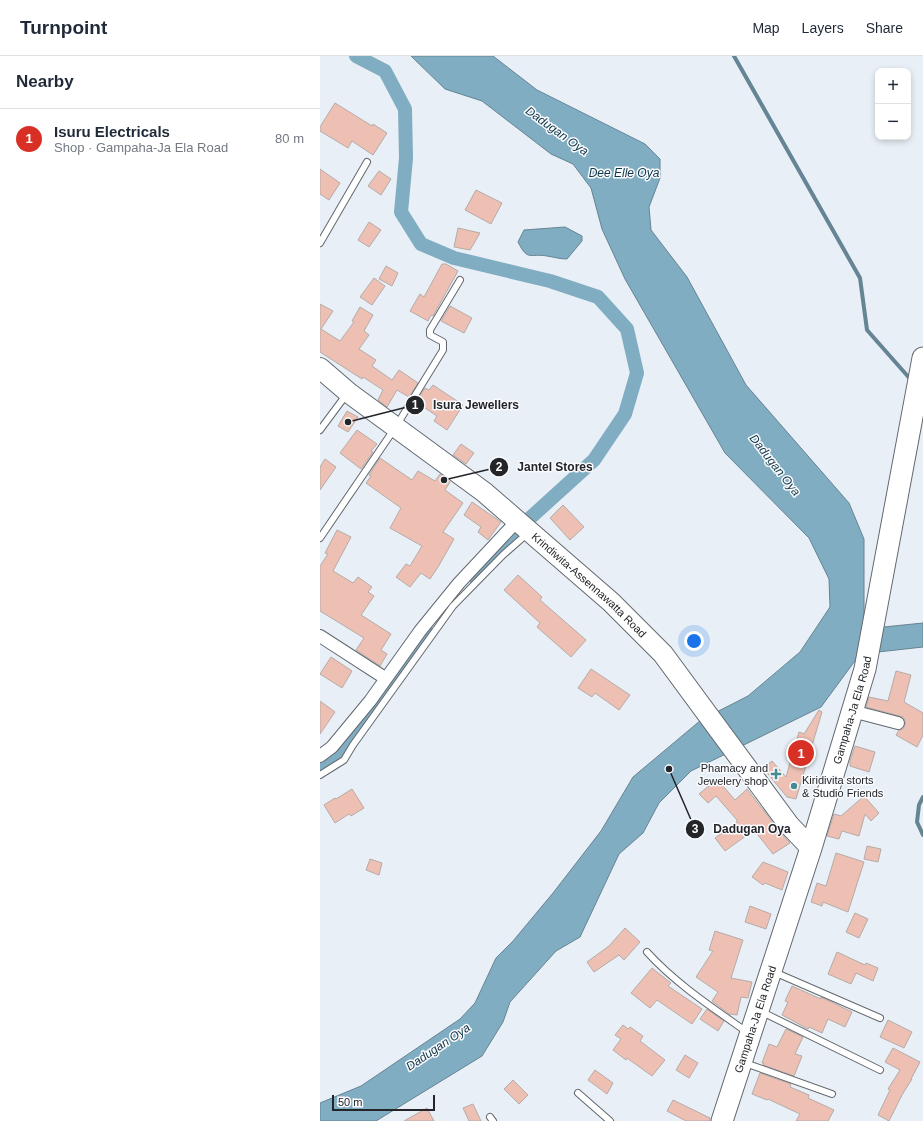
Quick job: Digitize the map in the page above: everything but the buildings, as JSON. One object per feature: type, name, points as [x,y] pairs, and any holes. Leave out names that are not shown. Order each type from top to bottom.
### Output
[{"type":"highway","name":"Gampaha-Ja Ela Road","points":[[722,1121],[811,848],[868,659],[923,358]]},
{"type":"main road","name":"Krindiwita-Assennawatta Road","points":[[320,368],[349,393],[395,428],[484,492],[611,602],[663,654],[789,825],[811,848]]},
{"type":"street","points":[[320,756],[332,747],[370,701],[385,678],[459,583],[523,526]]},
{"type":"street","points":[[320,636],[385,678]]},
{"type":"street","points":[[852,711],[898,723]]},
{"type":"lane","points":[[320,242],[368,162]]},
{"type":"lane","points":[[320,538],[395,428],[443,350],[443,342],[430,334],[430,330],[460,280]]},
{"type":"lane","points":[[320,430],[349,393]]},
{"type":"lane","points":[[320,775],[344,760],[353,745],[453,606],[503,555],[523,526]]},
{"type":"lane","points":[[647,952],[657,963],[710,1006],[750,1034]]},
{"type":"lane","points":[[771,971],[880,1018]]},
{"type":"lane","points":[[758,1010],[880,1070]]},
{"type":"lane","points":[[742,1062],[832,1094]]},
{"type":"lane","points":[[578,1093],[610,1121]]},
{"type":"water","name":"Dee Elle Oya","points":[[411,56],[493,56],[537,90],[645,144],[660,159],[660,178],[649,207],[651,230],[687,277],[746,385],[849,503],[864,539],[864,629],[923,623],[923,647],[860,654],[821,707],[691,771],[659,803],[643,833],[619,854],[580,937],[556,951],[510,1002],[503,1022],[482,1056],[376,1121],[320,1121],[320,1103],[361,1086],[460,1019],[475,1003],[496,958],[513,941],[553,893],[601,831],[633,777],[701,720],[748,696],[800,652],[830,607],[829,579],[809,538],[725,453],[625,279],[602,229],[591,188],[573,164],[551,154],[482,101],[445,89]]},
{"type":"water","points":[[565,227],[582,236],[582,241],[567,259],[527,254],[518,242],[524,230]]},
{"type":"waterway","points":[[356,56],[385,71],[405,109],[406,158],[401,212],[421,244],[454,258],[550,281],[598,297],[627,329],[637,373],[625,414],[594,460],[529,519],[473,576]]},
{"type":"waterway","points":[[734,56],[860,278],[867,330],[912,381]]},
{"type":"waterway","points":[[320,765],[337,752],[369,713],[426,632]]},
{"type":"waterway","points":[[923,797],[919,805],[917,822],[923,835]]},
{"type":"place","name":"Isura Jewellers","points":[[348,422]]},
{"type":"place","name":"Jantel Stores","points":[[444,480]]},
{"type":"place","name":"Isuru Electricals","points":[[801,753]]},
{"type":"place","name":"Dadugan Oya","points":[[669,769]]},
{"type":"place","name":"Phamacy and Jewelery shop","points":[[776,774]]},
{"type":"place","name":"Kiridivita storts & Studio Friends","points":[[794,786]]}]
